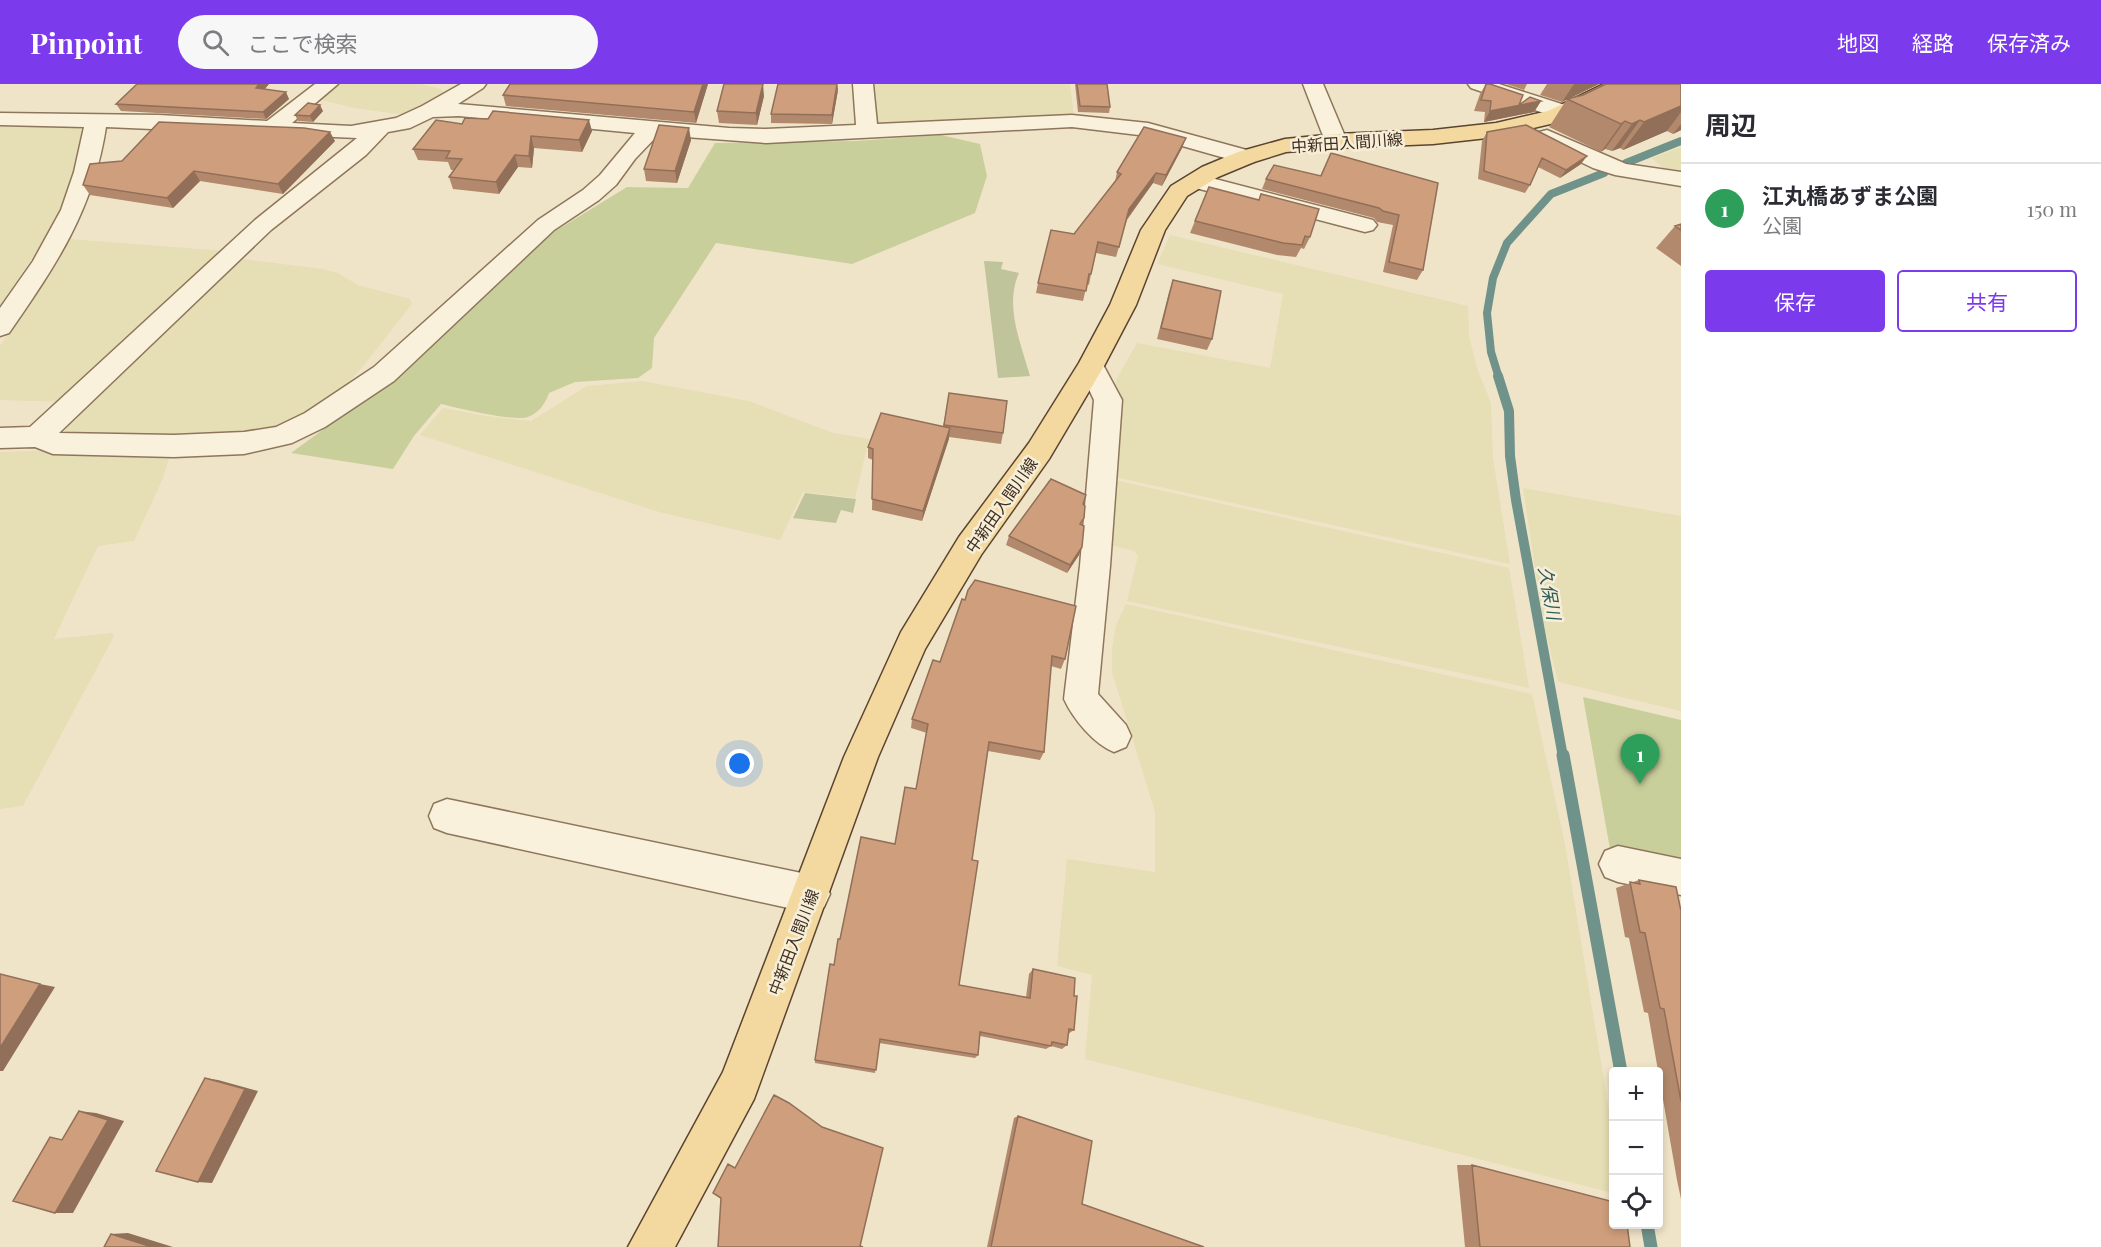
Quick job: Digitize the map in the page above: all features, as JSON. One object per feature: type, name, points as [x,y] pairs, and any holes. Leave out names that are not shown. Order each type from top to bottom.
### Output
[{"type":"main road","name":"中新田入間川線","points":[[651,1247],[739,1084],[861,757],[912,642],[970,546],[1039,451],[1091,366],[1123,305],[1153,230],[1179,191],[1246,157],[1285,146],[1336,141],[1433,137],[1525,124],[1563,112],[1621,84]]},
{"type":"street","points":[[273,127],[328,84]]},
{"type":"street","points":[[438,84],[470,87]]},
{"type":"street","points":[[863,84],[867,131]]},
{"type":"street","points":[[1313,84],[1336,141]]},
{"type":"street","points":[[1478,84],[1563,112]]},
{"type":"street","points":[[0,119],[159,121],[273,127],[341,134],[402,123],[430,111],[470,87]]},
{"type":"street","points":[[430,111],[459,110],[729,135],[766,136],[1017,122],[1072,122],[1148,130],[1246,157]]},
{"type":"street","points":[[0,327],[39,271],[68,220],[89,159],[96,120]]},
{"type":"street","points":[[1525,124],[1538,133],[1601,164],[1623,170],[1681,179]]},
{"type":"street","points":[[37,437],[263,225],[358,150],[381,127]]},
{"type":"street","points":[[0,438],[37,437],[53,443],[174,446],[244,443],[282,436],[315,420],[384,374],[546,225],[591,195],[608,180],[627,154],[652,128]]},
{"type":"street","points":[[1196,181],[1365,225]]},
{"type":"street","points":[[1091,366],[1108,400],[1095,566],[1081,699],[1114,736]]},
{"type":"street","points":[[447,816],[811,894]]},
{"type":"street","points":[[1618,864],[1681,877]]},
{"type":"shaded area","points":[[335,84],[421,84],[441,89],[445,95],[405,115],[354,108],[317,99]]},
{"type":"shaded area","points":[[872,84],[1070,84],[1074,116],[1022,116],[876,124]]},
{"type":"shaded area","points":[[0,124],[77,124],[82,132],[77,168],[67,197],[47,236],[0,306]]},
{"type":"shaded area","points":[[1681,147],[1681,171],[1663,168],[1652,158]]},
{"type":"shaded area","points":[[1170,235],[1468,306],[1469,336],[1478,371],[1491,403],[1493,458],[1510,564],[1110,476],[1116,380],[1137,343],[1270,368],[1283,294],[1157,264]]},
{"type":"shaded area","points":[[70,239],[225,251],[62,402],[0,400],[0,346]]},
{"type":"shaded area","points":[[242,259],[338,273],[358,285],[410,299],[412,304],[326,409],[269,430],[200,437],[65,434],[64,427]]},
{"type":"shaded area","points":[[642,381],[749,401],[833,433],[869,439],[855,498],[803,492],[780,540],[659,512],[420,435],[443,408],[531,421],[587,386]]},
{"type":"shaded area","points":[[51,450],[163,452],[169,458],[163,478],[134,541],[98,546],[54,639],[112,633],[114,636],[23,806],[0,809],[0,452]]},
{"type":"shaded area","points":[[1110,479],[1509,568],[1529,688],[1127,601],[1138,556],[1134,551],[1107,544]]},
{"type":"shaded area","points":[[1523,488],[1681,516],[1681,711],[1558,682],[1543,621]]},
{"type":"shaded area","points":[[1126,604],[1532,694],[1565,844],[1609,1111],[1609,1192],[1085,1059],[1092,975],[1057,966],[1067,859],[1155,872],[1155,812],[1112,672],[1112,648],[1116,625]]},
{"type":"green space","points":[[941,135],[980,144],[987,176],[975,213],[852,264],[716,243],[654,338],[652,368],[638,378],[575,382],[549,393],[539,410],[528,417],[521,418],[486,414],[441,404],[414,436],[393,469],[291,453],[395,377],[544,238],[627,187],[688,188],[715,143],[856,141]]},
{"type":"green space","points":[[984,261],[1003,262],[1001,269],[1019,273],[1013,298],[1014,311],[1030,376],[998,378]]},
{"type":"green space","points":[[805,493],[856,499],[853,513],[841,510],[836,523],[793,518]]},
{"type":"green space","points":[[1583,697],[1681,720],[1681,864],[1610,849]]},
{"type":"building","points":[[137,84],[259,84],[256,88],[286,92],[263,112],[116,104]]},
{"type":"building","points":[[510,84],[703,84],[694,112],[503,95]]},
{"type":"building","points":[[724,84],[763,84],[756,113],[717,111]]},
{"type":"building","points":[[778,84],[837,84],[832,115],[771,114]]},
{"type":"building","points":[[1077,84],[1107,84],[1110,107],[1080,106]]},
{"type":"building","points":[[1486,84],[1523,95],[1519,105],[1530,97],[1541,101],[1490,111],[1491,101],[1481,100]]},
{"type":"building","points":[[1606,84],[1681,84],[1681,106],[1644,122],[1640,120],[1632,124],[1625,121],[1621,124],[1567,99],[1583,95]]},
{"type":"building","points":[[308,103],[320,105],[310,116],[295,115]]},
{"type":"building","points":[[493,111],[589,120],[579,140],[531,136],[529,156],[515,155],[496,182],[449,177],[462,159],[446,158],[450,151],[413,149],[436,120],[462,124],[465,118],[488,119]]},
{"type":"building","points":[[159,122],[304,128],[330,132],[278,184],[194,171],[167,198],[83,185],[90,164],[122,161]]},
{"type":"building","points":[[659,125],[689,128],[675,171],[644,169]]},
{"type":"building","points":[[1526,125],[1587,156],[1566,170],[1542,158],[1530,185],[1484,171],[1487,132]]},
{"type":"building","points":[[1144,127],[1186,138],[1166,175],[1156,173],[1129,209],[1119,247],[1098,242],[1086,291],[1038,283],[1051,230],[1074,234],[1121,174],[1117,172]]},
{"type":"building","points":[[1331,153],[1438,183],[1423,270],[1389,262],[1399,215],[1266,179],[1274,165],[1321,176]]},
{"type":"building","points":[[1209,187],[1259,200],[1261,194],[1319,209],[1310,237],[1305,236],[1302,245],[1283,243],[1195,221]]},
{"type":"building","points":[[1173,280],[1221,291],[1212,339],[1161,328]]},
{"type":"building","points":[[949,393],[1007,401],[1003,433],[944,425]]},
{"type":"building","points":[[881,413],[950,428],[923,511],[872,499],[873,449],[868,447]]},
{"type":"building","points":[[1051,479],[1086,495],[1083,504],[1085,506],[1084,518],[1080,524],[1084,526],[1082,547],[1070,565],[1009,536]]},
{"type":"building","points":[[975,580],[1076,606],[1065,659],[1052,656],[1044,752],[989,742],[972,860],[978,861],[959,985],[1030,998],[1033,969],[1075,978],[1074,996],[1077,996],[1074,1030],[1069,1029],[1067,1045],[1052,1042],[1051,1046],[980,1032],[978,1055],[880,1039],[876,1070],[815,1060],[830,964],[834,965],[861,837],[895,844],[905,787],[916,789],[928,724],[912,719],[933,660],[940,662],[962,599],[965,600]]},
{"type":"building","points":[[1639,880],[1676,887],[1681,911],[1681,1101],[1664,1009],[1660,1008],[1645,933],[1640,932],[1630,882],[1640,884]]},
{"type":"building","points":[[0,974],[40,984],[0,1048]]},
{"type":"building","points":[[205,1078],[245,1089],[198,1182],[156,1171]]},
{"type":"building","points":[[774,1095],[822,1127],[883,1148],[860,1246],[863,1247],[718,1247],[721,1198],[713,1193],[728,1164],[735,1168]]},
{"type":"building","points":[[79,1111],[108,1120],[55,1213],[13,1201],[50,1137],[62,1140]]},
{"type":"building","points":[[1018,1116],[1092,1141],[1082,1204],[1204,1247],[991,1247]]},
{"type":"building","points":[[1472,1165],[1609,1201],[1609,1229],[1628,1229],[1630,1247],[1480,1247]]},
{"type":"building","points":[[111,1234],[152,1247],[104,1247]]},
{"type":"waterway","name":"久保川","points":[[1626,163],[1681,141]]},
{"type":"waterway","name":"久保川","points":[[1499,378],[1491,352],[1487,313],[1493,278],[1507,243],[1551,194],[1604,173]]},
{"type":"waterway","name":"久保川","points":[[1498,376],[1509,411],[1510,456],[1516,500],[1563,757]]},
{"type":"waterway","name":"久保川","points":[[1563,755],[1620,1067]]},
{"type":"waterway","name":"久保川","points":[[1648,1229],[1651,1247]]},
{"type":"place","name":"江丸橋あずま公園","points":[[1640,784]]}]
